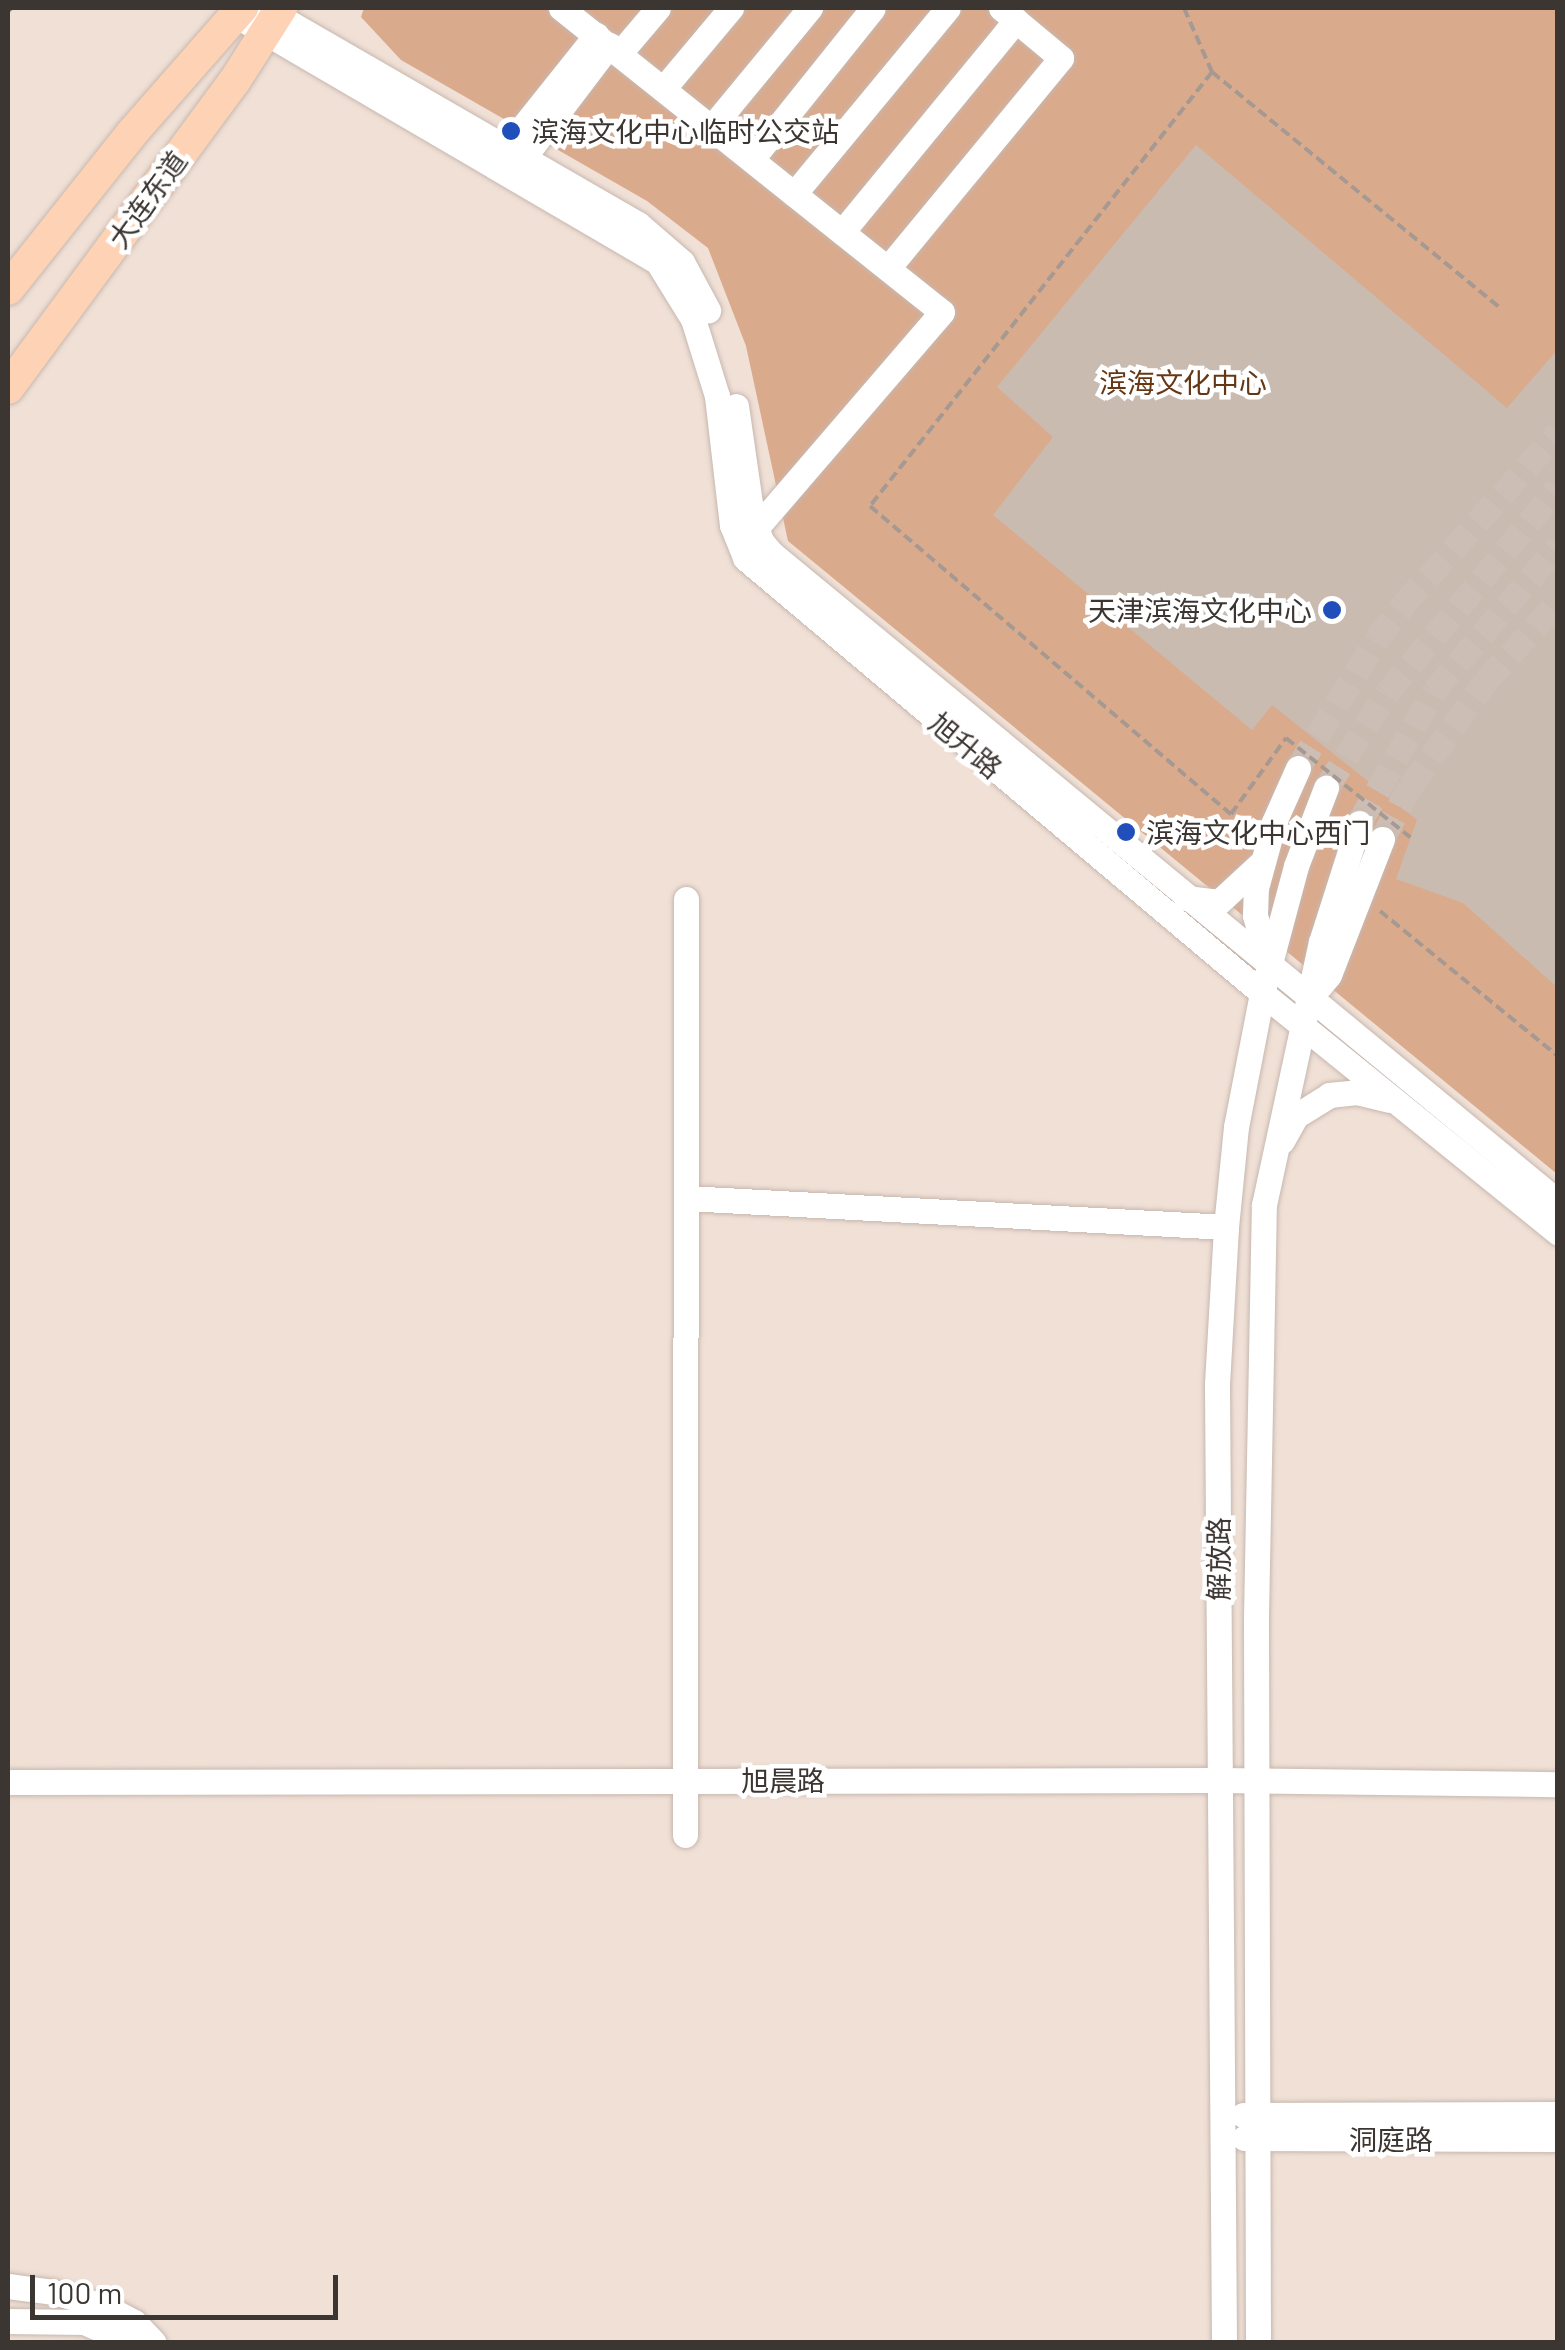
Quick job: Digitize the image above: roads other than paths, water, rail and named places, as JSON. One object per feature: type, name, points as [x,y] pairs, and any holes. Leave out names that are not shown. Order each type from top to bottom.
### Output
[{"type":"main road","points":[[8,289],[132,134],[261,14]]},
{"type":"main road","name":"大连东道","points":[[8,388],[234,82],[261,14]]},
{"type":"street","points":[[516,159],[590,34],[658,8]]},
{"type":"street","points":[[663,88],[731,8]]},
{"type":"street","points":[[711,128],[810,8]]},
{"type":"street","points":[[752,160],[874,8]]},
{"type":"street","points":[[794,194],[948,8]]},
{"type":"street","points":[[261,14],[638,224],[667,245],[692,278],[708,311],[730,382],[747,538]]},
{"type":"street","points":[[842,232],[1009,14],[1061,58],[888,268]]},
{"type":"street","points":[[590,34],[942,312],[747,538]]},
{"type":"street","name":"旭升路","points":[[747,538],[772,554],[1184,898],[1558,1202]]},
{"type":"street","name":"旭升路","points":[[747,538],[767,578],[1262,993],[1558,1233]]},
{"type":"street","points":[[1269,966],[1255,915],[1260,864],[1298,768]]},
{"type":"street","name":"解放路","points":[[1224,2342],[1218,1384],[1226,1227],[1236,1127],[1262,993],[1296,866],[1326,788]]},
{"type":"street","name":"解放路","points":[[1258,2342],[1258,1367],[1264,1205],[1301,1022],[1333,896],[1359,823]]},
{"type":"street","points":[[1308,996],[1329,975],[1382,839]]},
{"type":"street","points":[[1184,898],[1219,902],[1260,864]]},
{"type":"street","points":[[686,898],[686,1835]]},
{"type":"street","points":[[1272,1164],[1289,1124],[1316,1100],[1357,1092],[1403,1106]]},
{"type":"street","points":[[686,1198],[1226,1227]]},
{"type":"street","name":"旭晨路","points":[[8,1782],[1257,1780],[1558,1784]]},
{"type":"street","points":[[1259,2126],[1558,2114]]},
{"type":"street","name":"洞庭路","points":[[1224,2127],[1558,2139]]},
{"type":"street","points":[[8,2286],[53,2292],[104,2306],[134,2322],[153,2342]]},
{"type":"street","points":[[8,2321],[84,2322],[130,2342]]},
{"type":"tunnel","points":[[1298,768],[1376,640],[1403,605],[1558,432]]},
{"type":"tunnel","points":[[1326,788],[1387,693],[1558,488]]},
{"type":"tunnel","points":[[1359,823],[1434,691],[1558,546]]},
{"type":"tunnel","points":[[1382,839],[1410,787],[1485,682],[1558,602]]},
{"type":"place","name":"滨海文化中心临时公交站","points":[[511,131]]},
{"type":"place","name":"天津滨海文化中心","points":[[1332,610]]},
{"type":"place","name":"滨海文化中心西门","points":[[1126,832]]},
{"type":"park label","name":"滨海文化中心","points":[[1183,382]]}]
